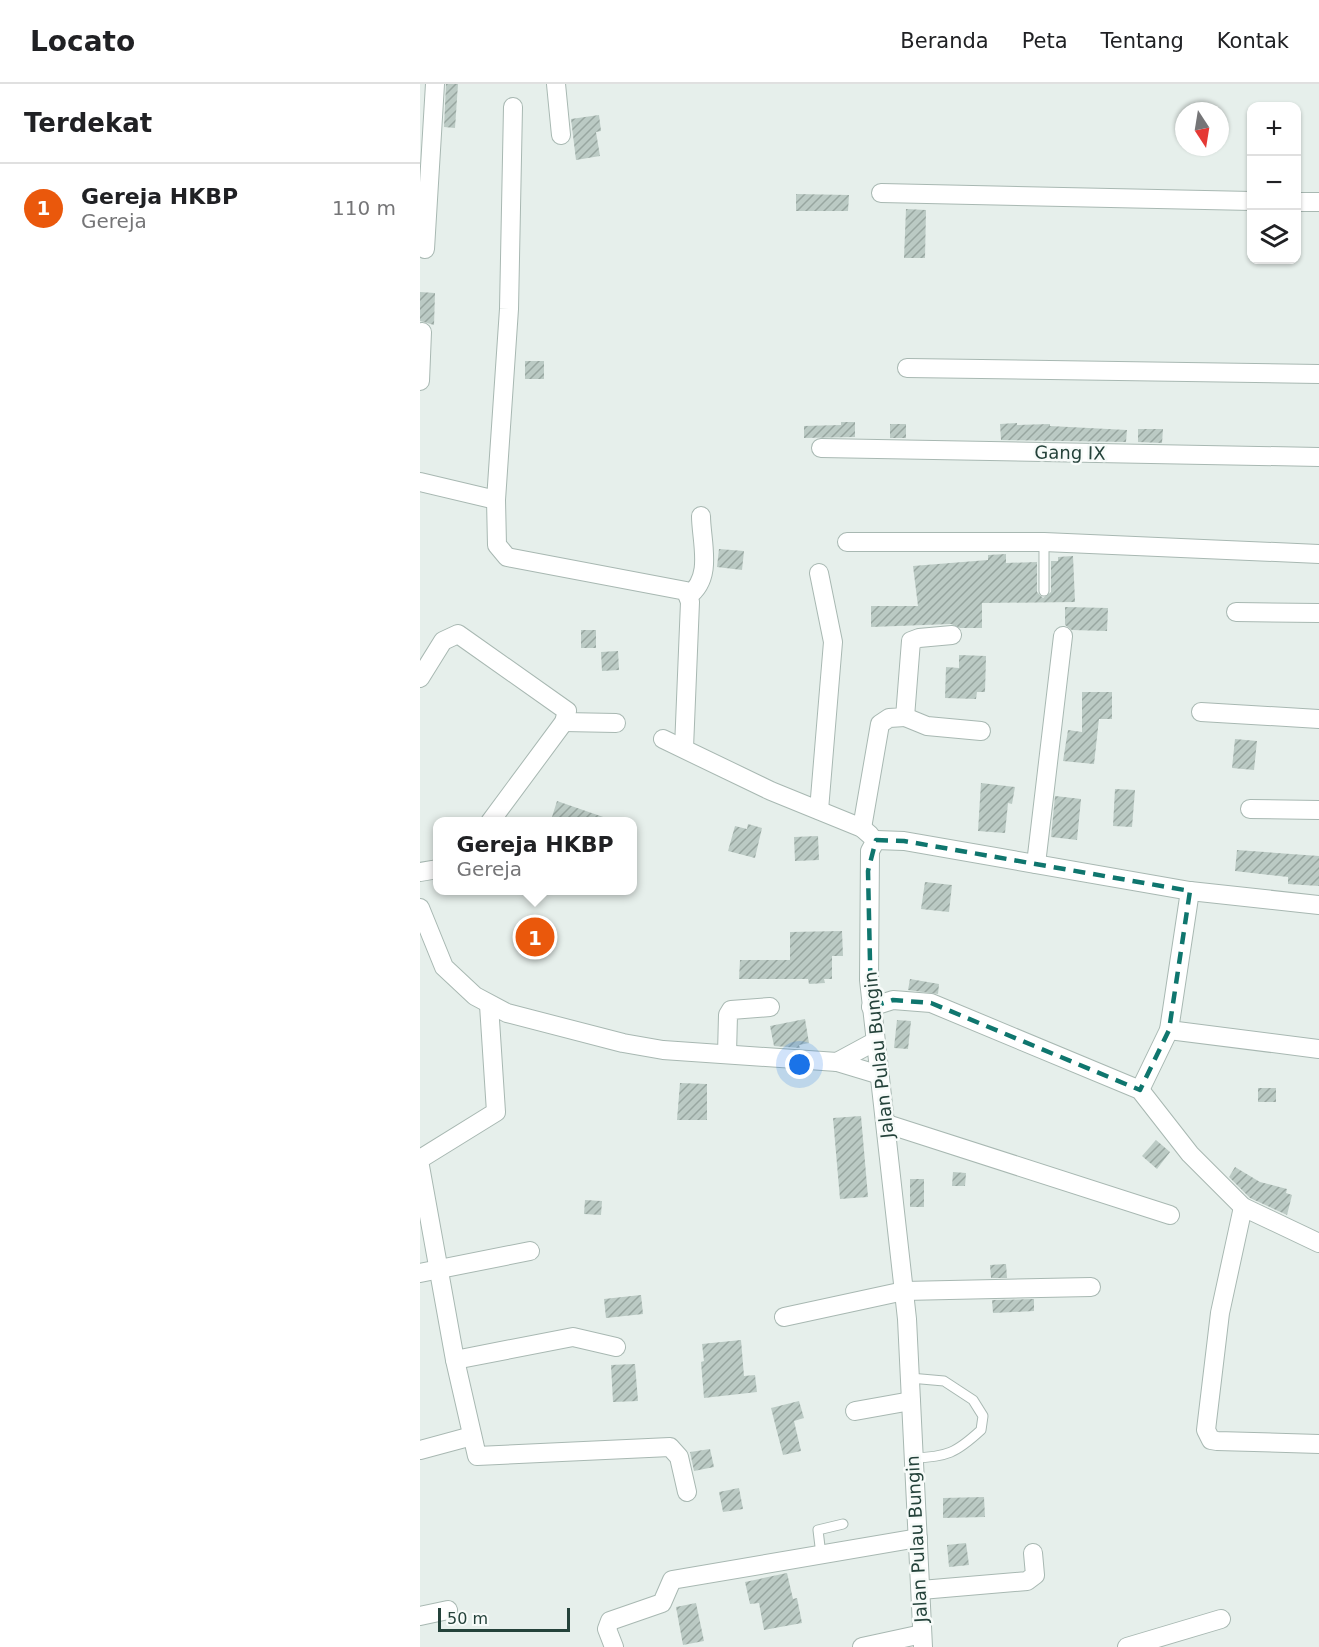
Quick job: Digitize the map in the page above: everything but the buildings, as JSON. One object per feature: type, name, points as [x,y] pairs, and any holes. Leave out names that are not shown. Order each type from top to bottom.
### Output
[{"type":"street","points":[[425,249],[435,84]]},
{"type":"street","points":[[556,84],[561,135]]},
{"type":"street","points":[[513,107],[508,309],[496,500],[497,545],[507,557],[682,588],[688,596],[684,748]]},
{"type":"street","points":[[880,193],[1247,201]]},
{"type":"street","points":[[1301,202],[1319,202]]},
{"type":"street","points":[[420,381],[422,332]]},
{"type":"street","points":[[907,368],[1319,374]]},
{"type":"street","name":"Gang IX","points":[[821,448],[1319,457]]},
{"type":"street","points":[[420,482],[496,500]]},
{"type":"street","points":[[688,596],[695,590],[704,572],[700,516]]},
{"type":"street","points":[[847,542],[1044,542],[1319,554]]},
{"type":"street","points":[[819,573],[833,642],[819,810]]},
{"type":"street","points":[[1236,612],[1319,613]]},
{"type":"street","points":[[420,678],[443,641],[458,634],[566,709],[564,722],[494,817]]},
{"type":"street","points":[[952,635],[919,638],[911,642],[905,717],[927,726],[981,731]]},
{"type":"street","points":[[1036,864],[1063,636]]},
{"type":"street","points":[[1201,712],[1319,719]]},
{"type":"street","name":"Jalan Pulau Bungin","points":[[905,717],[890,718],[880,724],[869,834],[869,980],[874,1042],[887,1124],[904,1291],[922,1641]]},
{"type":"street","points":[[564,722],[616,723]]},
{"type":"street","points":[[663,739],[771,791],[819,810],[869,834],[1190,891],[1319,905]]},
{"type":"street","points":[[1250,809],[1319,810]]},
{"type":"street","points":[[1140,1090],[1169,1030],[1190,891]]},
{"type":"street","points":[[420,908],[444,967],[457,981],[489,1005],[623,1043],[663,1050],[727,1038],[837,1062],[880,1075]]},
{"type":"street","points":[[871,1004],[893,1000],[931,1004],[1140,1090],[1190,1155],[1243,1207],[1319,1243]]},
{"type":"street","points":[[420,1159],[496,1112],[489,1005]]},
{"type":"street","points":[[727,1038],[731,1010],[770,1007]]},
{"type":"street","points":[[1169,1030],[1319,1049]]},
{"type":"street","points":[[837,1062],[874,1042]]},
{"type":"street","points":[[887,1124],[1170,1215]]},
{"type":"street","points":[[420,1166],[454,1360],[477,1456],[670,1447],[680,1457],[687,1491]]},
{"type":"street","points":[[1243,1207],[1220,1313],[1206,1430],[1211,1440],[1217,1441],[1319,1444]]},
{"type":"street","points":[[420,1273],[530,1251]]},
{"type":"street","points":[[784,1317],[904,1291],[1091,1287]]},
{"type":"street","points":[[454,1360],[573,1337],[615,1347]]},
{"type":"street","points":[[855,1411],[911,1401]]},
{"type":"street","points":[[420,1450],[472,1436]]},
{"type":"street","points":[[614,1647],[607,1629],[610,1621],[662,1603],[672,1580],[918,1538]]},
{"type":"street","points":[[921,1590],[1027,1581],[1035,1575],[1033,1553]]},
{"type":"street","points":[[420,1616],[448,1610]]},
{"type":"street","points":[[1127,1647],[1221,1619]]},
{"type":"street","points":[[862,1647],[922,1641]]},
{"type":"lane","points":[[1044,542],[1044,591]]},
{"type":"lane","points":[[910,1378],[945,1381],[973,1400],[983,1416],[981,1430],[960,1449],[942,1457],[913,1458]]},
{"type":"lane","points":[[821,1555],[818,1530],[843,1524]]},
{"type":"highlighted area","points":[[876,840],[904,841],[1190,891],[1169,1030],[1140,1090],[931,1003],[893,1000],[871,1007],[868,871]]},
{"type":"place","name":"Gereja HKBP","points":[[535,937]]}]
